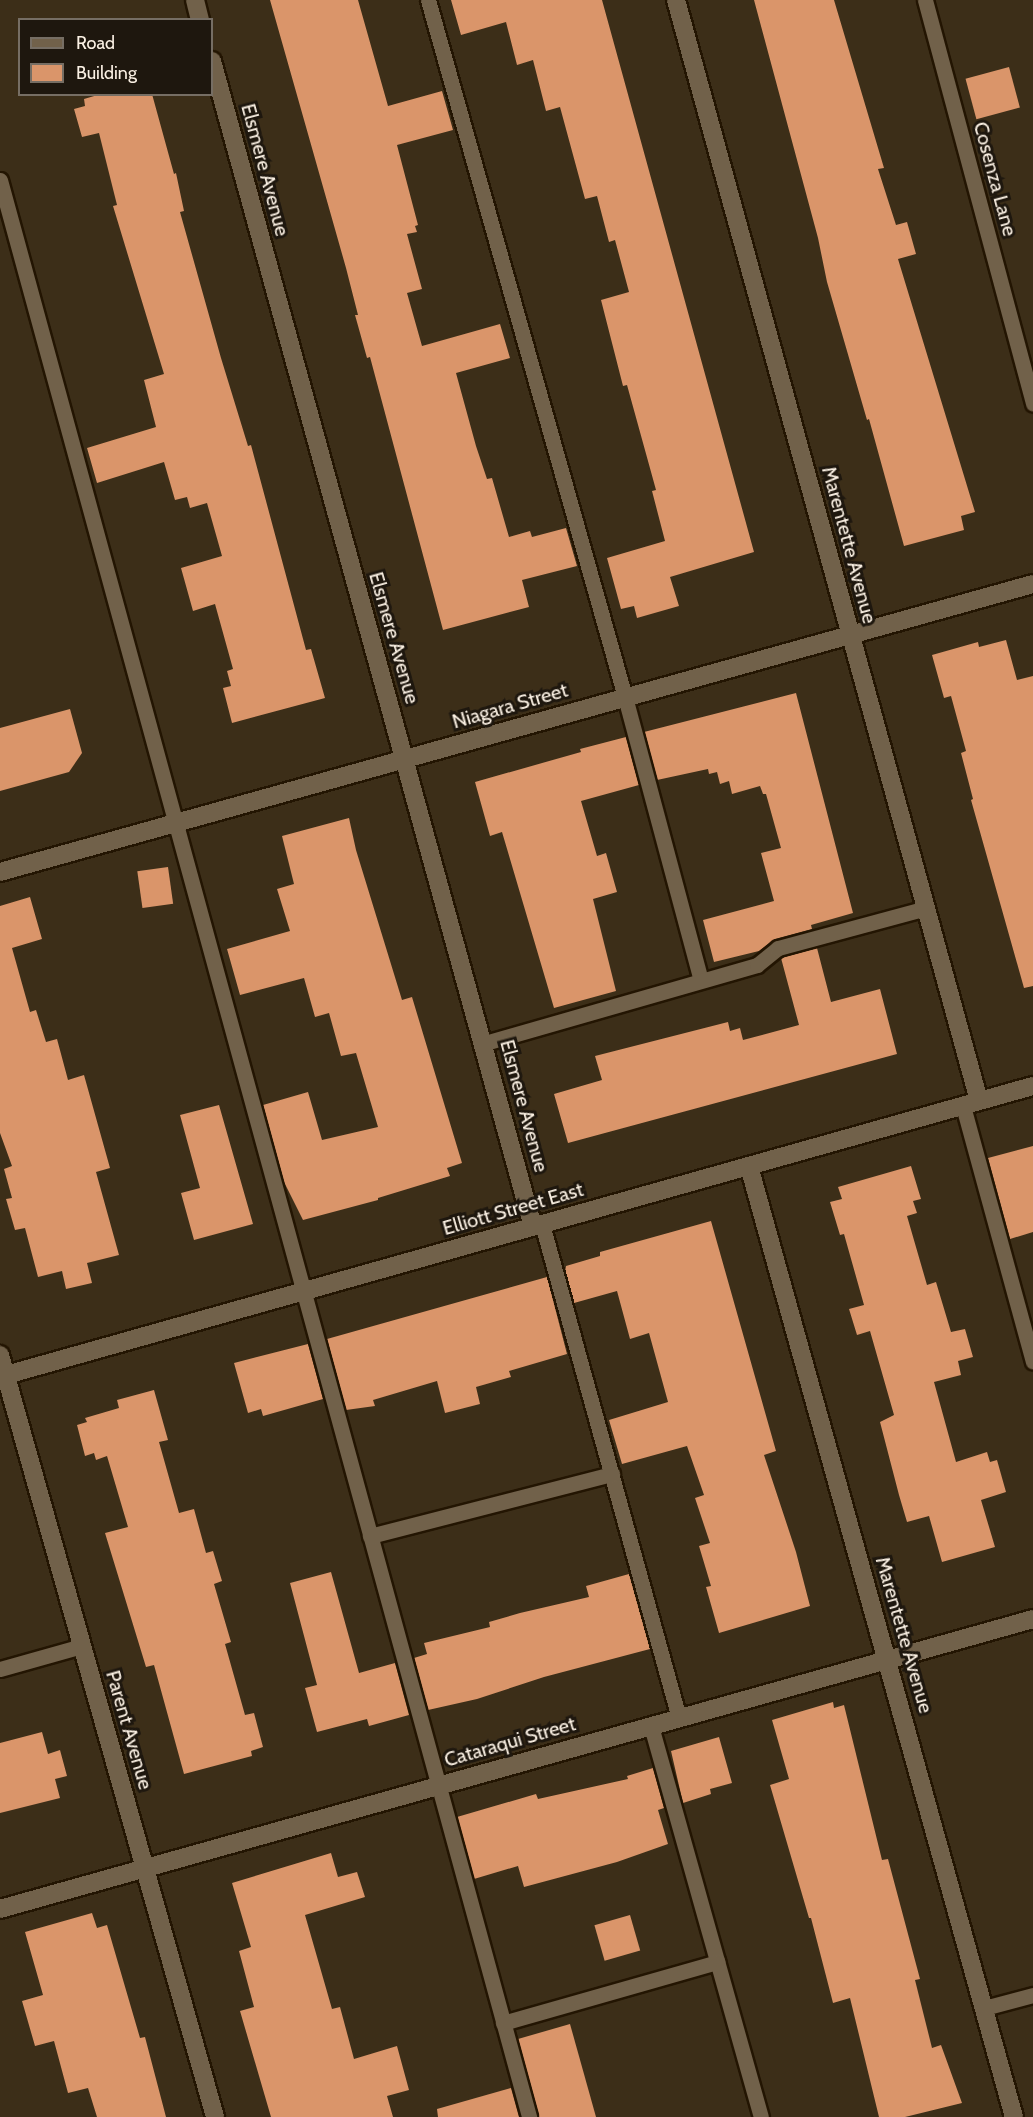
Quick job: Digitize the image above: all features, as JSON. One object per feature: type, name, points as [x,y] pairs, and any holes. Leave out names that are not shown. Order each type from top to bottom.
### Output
[{"type":"street","points":[[195,0],[200,18]]},
{"type":"street","name":"Marentette Avenue","points":[[676,0],[926,908],[971,1104]]},
{"type":"street","name":"Elsmere Avenue","points":[[213,65],[404,759],[537,1225]]},
{"type":"street","name":"Niagara Street","points":[[0,872],[1033,584]]},
{"type":"street","name":"Elliott Street East","points":[[6,1374],[1033,1086]]},
{"type":"street","name":"Marentette Avenue","points":[[749,1166],[1014,2117]]},
{"type":"street","name":"Parent Avenue","points":[[0,1355],[215,2117]]},
{"type":"street","name":"Cataraqui Street","points":[[0,1909],[1033,1618]]},
{"type":"lane","points":[[428,0],[625,697],[701,980]]},
{"type":"lane","name":"Cosenza Lane","points":[[925,0],[1033,404]]},
{"type":"lane","points":[[0,180],[529,2117]]},
{"type":"lane","points":[[484,1043],[757,965],[778,948],[926,908]]},
{"type":"lane","points":[[971,1104],[1033,1362]]},
{"type":"lane","points":[[537,1225],[612,1474],[679,1718]]},
{"type":"lane","points":[[370,1536],[612,1474]]},
{"type":"lane","points":[[0,1670],[82,1646]]},
{"type":"lane","points":[[651,1726],[761,2117]]},
{"type":"lane","points":[[503,2023],[717,1962]]},
{"type":"lane","points":[[984,2008],[1033,1995]]},
{"type":"building","points":[[270,0],[358,0],[388,106],[442,91],[453,130],[397,145],[418,225],[415,226],[417,232],[407,234],[422,289],[407,293],[422,346],[500,324],[510,358],[456,373],[476,446],[487,479],[492,478],[509,537],[530,531],[532,537],[566,528],[577,566],[522,580],[529,607],[443,630],[370,357],[367,358],[355,315],[358,315],[346,268]]},
{"type":"building","points":[[451,0],[602,0],[754,552],[670,577],[679,606],[637,618],[634,606],[621,609],[607,558],[665,541],[652,491],[656,490],[627,385],[623,386],[601,300],[629,292],[615,240],[609,242],[597,196],[585,199],[560,107],[546,111],[533,60],[517,65],[506,22],[461,35]]},
{"type":"building","points":[[754,0],[834,0],[884,168],[878,169],[896,225],[907,222],[916,254],[898,259],[975,512],[961,516],[964,530],[904,546],[869,419],[867,420],[827,282],[818,238]]},
{"type":"building","points":[[1009,67],[1020,108],[976,119],[966,79]]},
{"type":"building","points":[[94,96],[153,96],[174,174],[176,173],[184,211],[180,212],[221,358],[248,446],[251,445],[306,650],[311,649],[325,698],[232,723],[223,688],[231,686],[227,671],[233,669],[215,604],[193,611],[181,568],[222,556],[207,503],[190,508],[187,497],[175,500],[164,462],[97,483],[87,448],[156,427],[144,380],[164,374],[113,206],[117,205],[99,133],[82,137],[74,109],[85,106],[84,99]]},
{"type":"building","points":[[1006,640],[1017,680],[1033,676],[1033,986],[1024,988],[971,800],[973,799],[961,753],[966,751],[951,696],[944,698],[932,655],[978,642],[979,647]]},
{"type":"building","points":[[796,693],[853,913],[811,925],[812,929],[775,939],[759,951],[714,962],[703,920],[774,901],[761,853],[781,848],[766,794],[763,794],[760,786],[732,794],[729,781],[720,784],[717,772],[709,774],[708,769],[657,780],[644,732]]},
{"type":"building","points":[[70,709],[82,753],[69,772],[0,791],[0,728]]},
{"type":"building","points":[[626,737],[639,785],[581,801],[597,856],[606,853],[617,892],[593,899],[616,991],[554,1008],[502,832],[490,836],[475,782]]},
{"type":"building","points":[[349,818],[356,850],[402,1000],[412,997],[462,1163],[447,1168],[450,1176],[378,1198],[378,1200],[303,1220],[284,1182],[263,1105],[308,1092],[322,1140],[378,1127],[356,1053],[341,1056],[329,1013],[315,1017],[304,978],[240,995],[227,949],[290,931],[277,889],[294,884],[282,836]]},
{"type":"building","points":[[168,867],[173,904],[142,908],[137,871]]},
{"type":"building","points":[[30,897],[42,939],[12,948],[30,1012],[36,1010],[46,1042],[57,1039],[68,1080],[84,1075],[110,1168],[96,1172],[119,1255],[87,1263],[92,1283],[66,1289],[62,1271],[38,1277],[25,1228],[15,1230],[6,1199],[12,1198],[4,1169],[12,1166],[0,1133],[0,906]]},
{"type":"building","points":[[817,948],[831,1002],[880,989],[897,1054],[568,1143],[554,1094],[602,1080],[595,1056],[728,1022],[730,1031],[740,1028],[743,1040],[799,1025],[781,958]]},
{"type":"building","points":[[219,1105],[253,1224],[194,1240],[181,1193],[200,1188],[180,1115]]},
{"type":"building","points":[[1033,1146],[1033,1232],[1010,1239],[988,1158]]},
{"type":"building","points":[[911,1166],[921,1199],[913,1201],[917,1213],[907,1216],[927,1285],[936,1282],[951,1332],[965,1329],[973,1357],[958,1361],[961,1375],[934,1382],[956,1462],[987,1452],[990,1462],[997,1460],[1006,1492],[981,1500],[995,1547],[942,1562],[929,1516],[907,1522],[880,1422],[894,1415],[870,1331],[857,1335],[849,1309],[864,1305],[844,1234],[840,1235],[830,1202],[842,1199],[838,1187]]},
{"type":"building","points":[[711,1221],[776,1451],[764,1455],[796,1552],[810,1606],[719,1633],[706,1587],[711,1586],[699,1546],[710,1543],[695,1498],[704,1495],[687,1446],[622,1464],[609,1420],[668,1402],[649,1333],[630,1339],[617,1291],[574,1303],[565,1272],[566,1266],[600,1256],[600,1252]]},
{"type":"building","points":[[547,1277],[567,1354],[509,1371],[511,1377],[476,1387],[480,1404],[445,1413],[437,1381],[373,1400],[375,1406],[346,1410],[327,1339]]},
{"type":"building","points":[[308,1344],[323,1399],[263,1416],[261,1409],[248,1413],[234,1363]]},
{"type":"building","points":[[154,1390],[168,1440],[159,1442],[179,1513],[194,1509],[206,1553],[213,1551],[222,1581],[214,1584],[231,1642],[225,1644],[245,1715],[254,1713],[263,1747],[251,1751],[252,1756],[184,1774],[154,1665],[146,1667],[105,1533],[128,1527],[107,1456],[96,1460],[94,1453],[85,1456],[77,1425],[87,1422],[85,1418],[119,1408],[117,1400]]},
{"type":"building","points":[[331,1572],[359,1673],[395,1663],[409,1715],[369,1726],[367,1719],[317,1732],[305,1688],[317,1685],[290,1583]]},
{"type":"building","points":[[629,1574],[650,1649],[544,1677],[477,1699],[428,1710],[414,1658],[427,1654],[424,1643],[490,1627],[489,1622],[520,1613],[589,1597],[586,1586]]},
{"type":"building","points":[[833,1702],[834,1708],[844,1705],[882,1860],[888,1859],[920,1979],[915,1980],[932,2048],[941,2045],[962,2103],[905,2117],[879,2117],[850,1998],[833,2003],[811,1918],[809,1918],[770,1785],[789,1779],[772,1720]]},
{"type":"building","points":[[42,1732],[48,1754],[60,1750],[67,1776],[55,1779],[60,1798],[0,1813],[0,1743]]},
{"type":"building","points":[[719,1737],[732,1783],[710,1789],[711,1794],[683,1803],[671,1751]]},
{"type":"building","points":[[653,1768],[664,1808],[658,1810],[668,1844],[617,1862],[524,1887],[518,1866],[474,1879],[457,1817],[536,1794],[538,1799],[628,1779],[627,1776]]},
{"type":"building","points":[[331,1853],[338,1877],[357,1872],[365,1897],[305,1915],[332,2009],[340,2007],[354,2059],[397,2046],[409,2090],[387,2096],[393,2117],[271,2117],[240,2011],[254,2007],[239,1951],[251,1947],[232,1883]]},
{"type":"building","points":[[92,1913],[97,1928],[107,1925],[140,2038],[145,2037],[166,2117],[97,2117],[88,2088],[68,2093],[54,2041],[35,2046],[22,2001],[43,1995],[25,1932]]},
{"type":"building","points":[[630,1915],[640,1951],[605,1961],[594,1925]]},
{"type":"building","points":[[570,2024],[596,2117],[538,2117],[518,2039]]},
{"type":"building","points":[[511,2088],[519,2117],[438,2117],[437,2109]]}]
